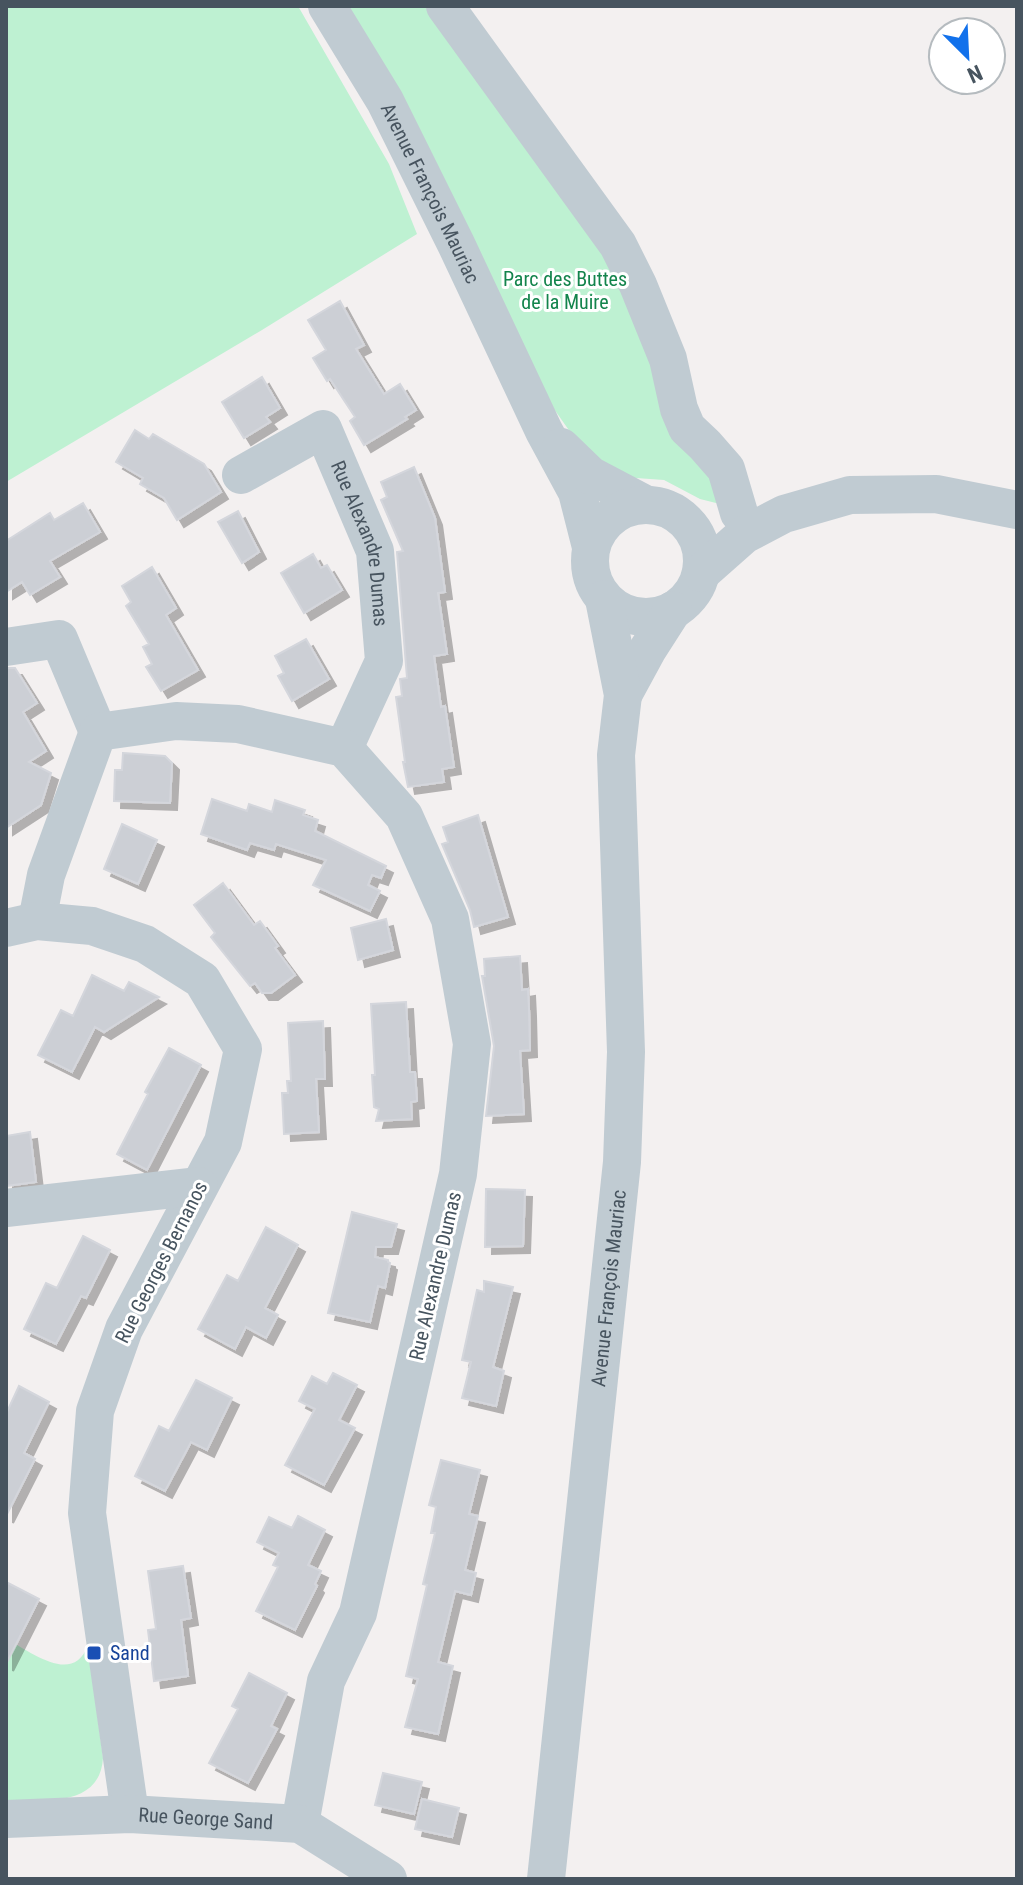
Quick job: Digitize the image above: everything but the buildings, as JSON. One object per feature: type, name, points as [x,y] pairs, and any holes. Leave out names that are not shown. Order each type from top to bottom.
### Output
[{"type":"street","name":"Avenue François Mauriac","points":[[327,6],[385,101],[544,431],[577,492],[591,547],[590,565],[594,583],[604,599],[623,695],[616,755],[626,1052],[622,1162],[546,1879]]},
{"type":"street","points":[[445,6],[618,245],[668,359],[679,409],[687,428],[726,469],[739,513]]},
{"type":"street","name":"Rue Alexandre Dumas","points":[[241,475],[323,429],[375,551],[384,661],[344,748],[404,816],[450,919],[472,1044],[458,1174],[358,1613],[326,1681],[300,1824]]},
{"type":"street","name":"Avenue François Mauriac","points":[[544,431],[590,475],[662,509],[689,525],[698,539],[702,556],[701,573],[695,588],[673,610],[623,695]]},
{"type":"street","points":[[701,573],[744,535],[784,514],[850,495],[936,494],[1017,510]]},
{"type":"street","points":[[591,547],[599,530],[612,516],[629,508],[784,514]]},
{"type":"street","points":[[604,599],[625,613],[642,617],[658,616],[673,610]]},
{"type":"street","points":[[6,647],[59,639],[98,732],[46,875],[22,925]]},
{"type":"street","points":[[98,732],[176,721],[238,724],[344,748]]},
{"type":"street","name":"Rue Georges Bernanos","points":[[22,925],[92,926],[145,944],[202,980],[243,1049],[223,1142],[124,1329],[95,1411],[87,1513],[130,1814]]},
{"type":"street","points":[[6,1208],[199,1186]]},
{"type":"street","name":"Rue George Sand","points":[[6,1819],[130,1814],[300,1824],[388,1879]]},
{"type":"green space","points":[[6,6],[298,6],[389,164],[417,234],[6,482]]},
{"type":"green space","name":"Parc des Buttes de la Muire","points":[[347,6],[438,6],[617,257],[726,503],[700,499],[664,480],[622,477],[573,436],[554,409]]},
{"type":"green space","points":[[6,1639],[39,1657],[62,1665],[73,1663],[81,1657],[88,1645],[103,1758],[92,1786],[81,1793],[52,1800],[6,1802]]},
{"type":"place","name":"Sand","points":[[94,1653]]}]
